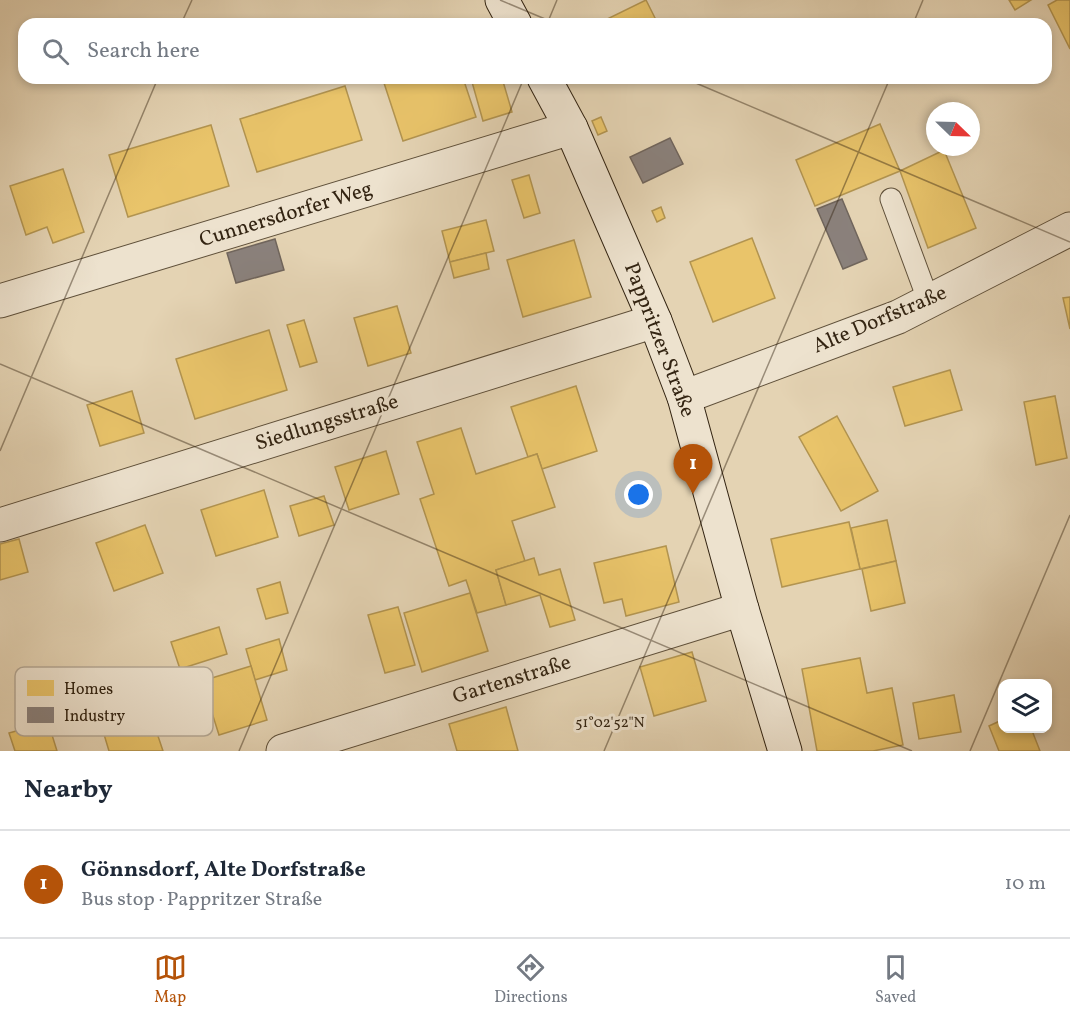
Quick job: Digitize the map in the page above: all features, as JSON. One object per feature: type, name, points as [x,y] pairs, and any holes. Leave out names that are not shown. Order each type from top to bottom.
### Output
[{"type":"street","points":[[502,0],[512,18]]},
{"type":"street","name":"Pappritzer Straße","points":[[547,84],[571,128],[655,321],[684,397],[742,609],[785,751]]},
{"type":"street","name":"Cunnersdorfer Weg","points":[[0,301],[571,128]]},
{"type":"street","name":"Alte Dorfstraße","points":[[684,397],[898,318],[1070,230]]},
{"type":"street","name":"Siedlungsstraße","points":[[0,525],[655,321]]},
{"type":"street","name":"Gartenstraße","points":[[283,751],[742,609]]},
{"type":"lane","points":[[891,199],[930,302]]},
{"type":"building: Homes","points":[[646,0],[655,18],[609,18]]},
{"type":"building: Homes","points":[[1009,0],[1031,0],[1015,10]]},
{"type":"building: Homes","points":[[1057,0],[1070,0],[1070,49],[1048,5]]},
{"type":"building: Homes","points":[[384,84],[465,84],[476,117],[403,141]]},
{"type":"building: Homes","points":[[473,84],[504,84],[512,112],[483,121]]},
{"type":"building: Homes","points":[[345,86],[362,140],[257,172],[240,119]]},
{"type":"building: Homes","points":[[601,117],[607,131],[598,135],[592,121]]},
{"type":"building: Homes","points":[[880,124],[900,171],[815,206],[796,160]]},
{"type":"building: Homes","points":[[211,125],[229,186],[128,217],[109,155]]},
{"type":"building: Homes","points":[[931,156],[946,156],[976,228],[928,248],[900,171]]},
{"type":"building: Homes","points":[[63,169],[84,232],[53,243],[47,227],[26,235],[10,186]]},
{"type":"building: Homes","points":[[529,175],[540,213],[524,218],[512,180]]},
{"type":"building: Homes","points":[[661,207],[665,218],[657,222],[652,211]]},
{"type":"building: Homes","points":[[486,220],[494,251],[450,262],[442,231]]},
{"type":"building: Homes","points":[[752,238],[775,298],[713,322],[690,262]]},
{"type":"building: Homes","points":[[574,240],[591,297],[523,317],[507,260]]},
{"type":"building: Homes","points":[[486,253],[489,269],[454,278],[450,262]]},
{"type":"building: Homes","points":[[1070,297],[1070,329],[1063,298]]},
{"type":"building: Homes","points":[[397,306],[411,353],[368,366],[354,318]]},
{"type":"building: Homes","points":[[304,320],[317,362],[300,367],[287,325]]},
{"type":"building: Homes","points":[[269,330],[287,390],[195,419],[176,359]]},
{"type":"building: Homes","points":[[950,370],[962,410],[905,426],[893,387]]},
{"type":"building: Homes","points":[[576,386],[597,451],[542,469],[537,454],[528,457],[511,407]]},
{"type":"building: Homes","points":[[132,391],[144,433],[100,446],[87,405]]},
{"type":"building: Homes","points":[[1055,396],[1067,458],[1036,465],[1024,402]]},
{"type":"building: Homes","points":[[837,416],[878,491],[841,511],[799,437]]},
{"type":"building: Homes","points":[[461,428],[476,474],[537,454],[555,507],[512,521],[525,561],[496,570],[506,605],[477,613],[466,580],[449,586],[420,499],[434,494],[417,442]]},
{"type":"building: Homes","points":[[386,451],[399,494],[349,510],[335,467]]},
{"type":"building: Homes","points":[[264,490],[278,537],[216,556],[201,510]]},
{"type":"building: Homes","points":[[324,496],[334,525],[299,536],[290,506]]},
{"type":"building: Homes","points":[[887,520],[896,561],[860,569],[851,528]]},
{"type":"building: Homes","points":[[849,522],[860,569],[782,587],[771,539]]},
{"type":"building: Homes","points":[[145,525],[163,573],[114,591],[96,543]]},
{"type":"building: Homes","points":[[19,539],[28,572],[0,580],[0,544]]},
{"type":"building: Homes","points":[[666,546],[679,602],[626,616],[622,599],[604,603],[594,563]]},
{"type":"building: Homes","points":[[534,558],[539,575],[560,569],[575,620],[550,627],[540,595],[506,605],[496,570]]},
{"type":"building: Homes","points":[[896,561],[905,603],[871,611],[862,569]]},
{"type":"building: Homes","points":[[280,582],[288,613],[266,619],[257,589]]},
{"type":"building: Homes","points":[[470,593],[488,651],[422,672],[404,613]]},
{"type":"building: Homes","points":[[398,607],[415,665],[385,673],[368,615]]},
{"type":"building: Homes","points":[[219,627],[227,654],[186,667],[179,667],[171,642]]},
{"type":"building: Homes","points":[[279,639],[287,670],[255,680],[246,649]]},
{"type":"building: Homes","points":[[692,652],[706,701],[654,716],[640,667]]},
{"type":"building: Homes","points":[[860,658],[867,693],[892,688],[903,745],[873,751],[817,751],[802,669]]},
{"type":"building: Homes","points":[[251,666],[267,720],[219,735],[213,716],[213,678]]},
{"type":"building: Homes","points":[[954,695],[961,732],[919,739],[913,703]]},
{"type":"building: Homes","points":[[506,707],[518,751],[457,751],[449,724]]},
{"type":"building: Homes","points":[[998,722],[998,733],[1033,733],[1040,751],[999,751],[989,726]]},
{"type":"building: Homes","points":[[15,731],[15,736],[52,736],[57,751],[15,751],[9,733]]},
{"type":"building: Homes","points":[[104,736],[158,736],[163,751],[109,751]]},
{"type":"building: Industry","points":[[670,138],[683,164],[643,183],[630,157]]},
{"type":"building: Industry","points":[[842,199],[867,259],[843,269],[817,209]]},
{"type":"building: Industry","points":[[275,239],[284,270],[236,283],[227,253]]},
{"type":"place","name":"Gönnsdorf, Alte Dorfstraße","points":[[693,494]]}]
